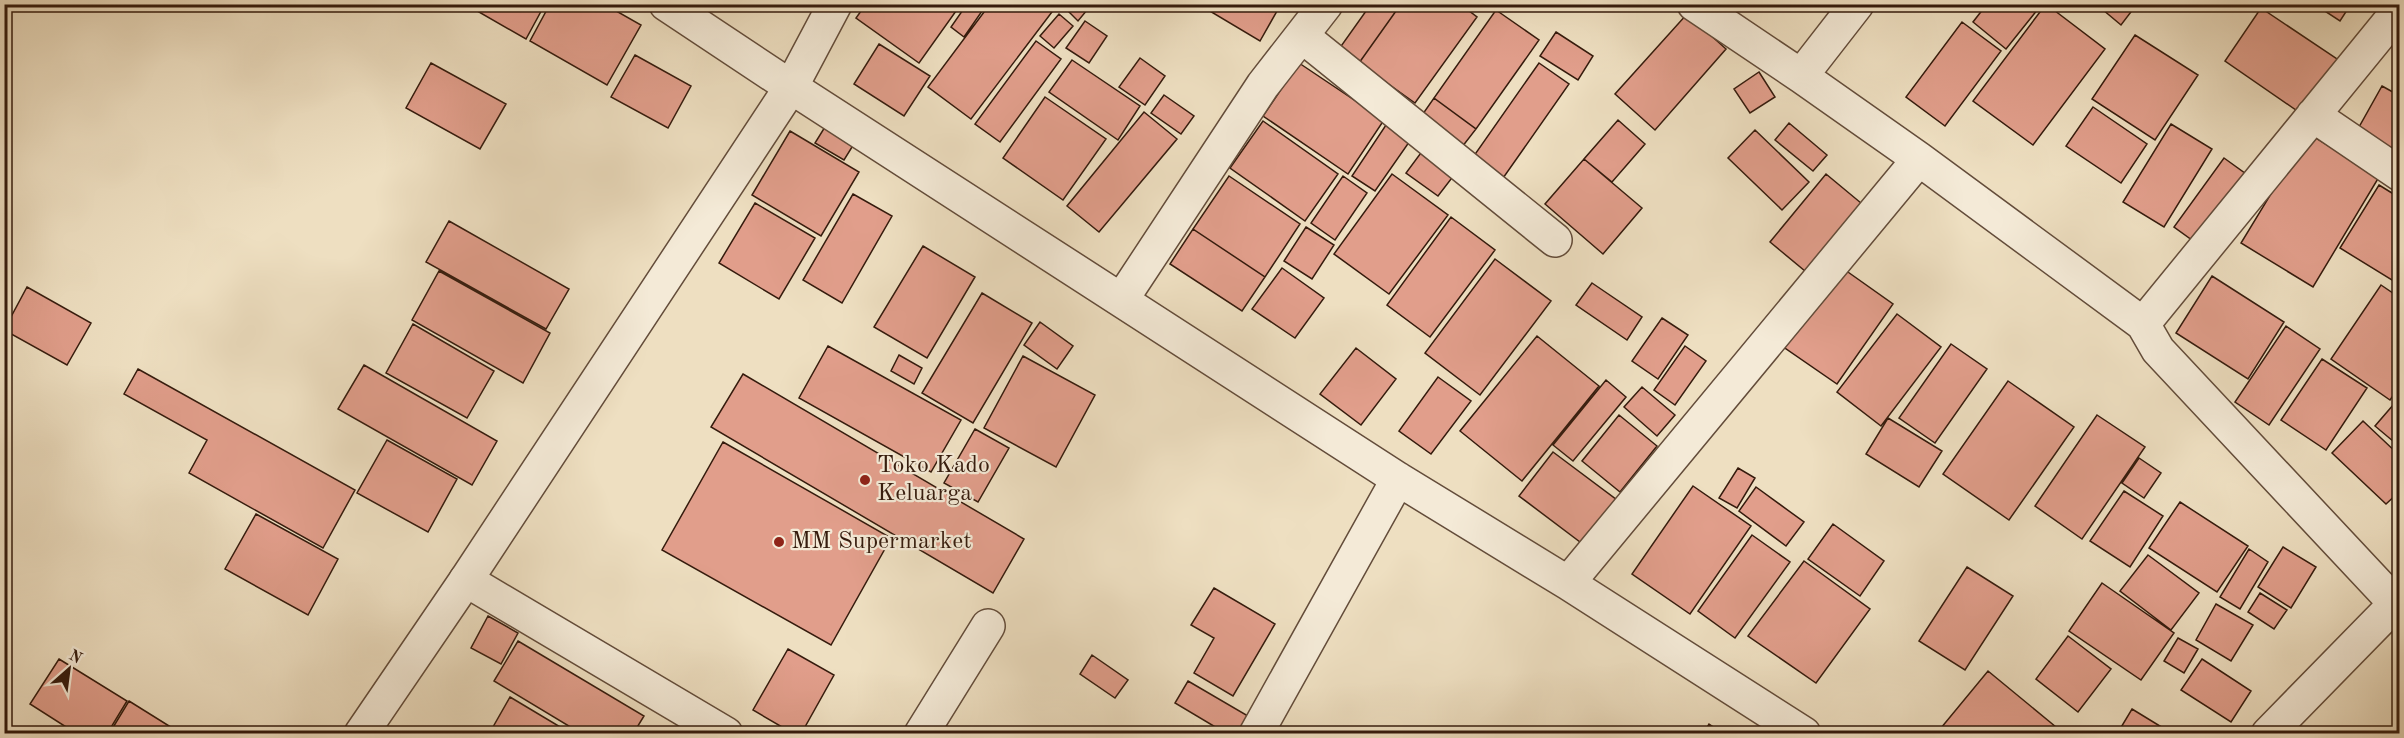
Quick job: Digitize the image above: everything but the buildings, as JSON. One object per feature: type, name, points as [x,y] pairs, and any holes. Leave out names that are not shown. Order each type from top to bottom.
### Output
[{"type":"street","points":[[666,4],[1398,479],[1804,734]]},
{"type":"street","points":[[360,734],[466,580],[792,87],[834,4]]},
{"type":"street","points":[[1122,299],[1263,85],[1326,4]]},
{"type":"street","points":[[1694,4],[1918,159],[2143,324],[2158,350],[2397,601],[2268,734]]},
{"type":"street","points":[[1801,76],[1857,4]]},
{"type":"street","points":[[2143,324],[2400,9]]},
{"type":"street","points":[[1302,36],[1555,240]]},
{"type":"street","points":[[2313,116],[2400,174]]},
{"type":"street","points":[[1568,584],[1918,159]]},
{"type":"street","points":[[1256,734],[1398,479]]},
{"type":"street","points":[[466,580],[726,734]]},
{"type":"street","points":[[921,734],[988,626]]},
{"type":"place","name":"Toko Kado Keluarga","points":[[865,480]]},
{"type":"place","name":"MM Supermarket","points":[[779,542]]}]
